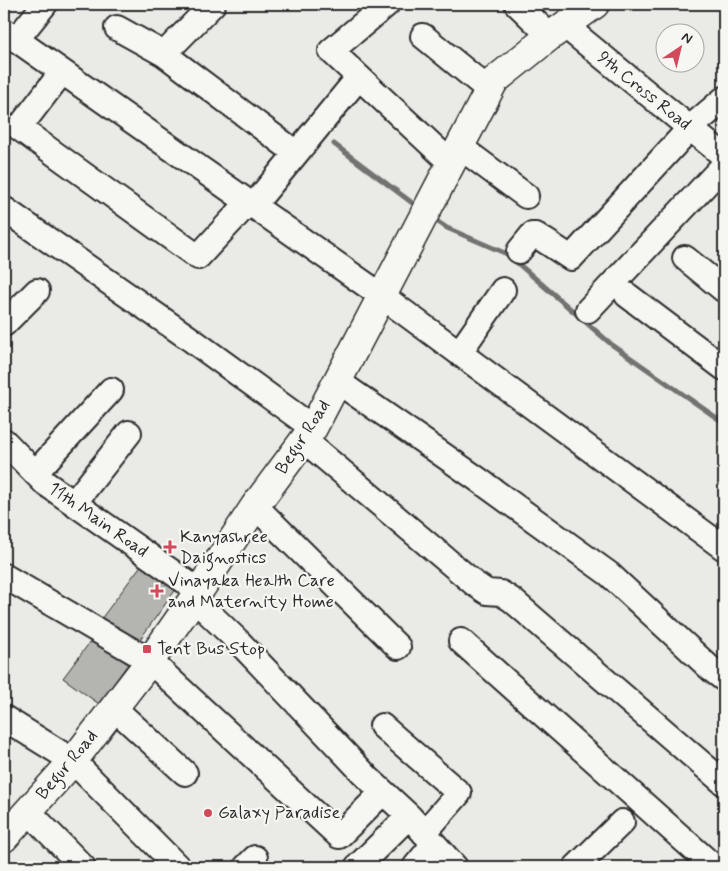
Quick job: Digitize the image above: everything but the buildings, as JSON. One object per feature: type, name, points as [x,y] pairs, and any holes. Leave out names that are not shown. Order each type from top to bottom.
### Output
[{"type":"main road","name":"Begur Road","points":[[4,838],[74,761],[150,661],[197,595],[255,506],[309,434],[494,81],[557,30],[595,4]]},
{"type":"street","points":[[45,4],[10,36],[382,296],[724,548]]},
{"type":"street","points":[[164,54],[213,4]]},
{"type":"street","name":"9th Cross Road","points":[[517,4],[557,30],[690,128],[724,156]]},
{"type":"street","points":[[379,6],[331,51],[359,77],[456,155],[526,196]]},
{"type":"street","points":[[117,28],[164,54],[296,153]]},
{"type":"street","points":[[423,36],[489,90]]},
{"type":"street","points":[[62,72],[19,128],[198,258],[251,205],[359,77]]},
{"type":"street","points":[[519,250],[532,235],[536,235],[571,258],[690,128],[724,99]]},
{"type":"street","points":[[588,310],[724,165]]},
{"type":"street","points":[[4,209],[189,338],[309,434],[475,584],[487,592],[501,593],[512,600],[724,783]]},
{"type":"street","points":[[685,258],[724,290]]},
{"type":"street","points":[[459,353],[503,290]]},
{"type":"street","points":[[4,324],[37,291]]},
{"type":"street","points":[[627,295],[724,368]]},
{"type":"street","points":[[337,381],[609,574],[724,679]]},
{"type":"street","points":[[35,473],[111,390]]},
{"type":"street","points":[[74,503],[129,433]]},
{"type":"street","name":"11th Main Road","points":[[4,441],[45,482],[197,595],[239,642],[368,778],[423,831],[455,867]]},
{"type":"street","points":[[255,506],[398,647]]},
{"type":"street","points":[[4,576],[150,661],[339,836],[384,792]]},
{"type":"street","points":[[461,641],[714,867]]},
{"type":"street","points":[[114,708],[185,773]]},
{"type":"street","points":[[4,718],[74,761],[178,867]]},
{"type":"street","points":[[357,867],[423,831],[459,793],[382,726]]},
{"type":"street","points":[[28,811],[83,867]]},
{"type":"street","points":[[576,867],[622,822]]},
{"type":"street","points":[[415,867],[423,831]]},
{"type":"waterway","points":[[334,144],[419,208]]},
{"type":"waterway","points":[[432,218],[447,228],[507,254],[611,344],[724,423]]},
{"type":"place","name":"Kanyashree Daignostics","points":[[170,547]]},
{"type":"place","name":"Vinayaka Health Care and Maternity Home","points":[[157,591]]},
{"type":"place","name":"Tent Bus Stop","points":[[147,649]]},
{"type":"place","name":"Galaxy Paradise","points":[[208,813]]}]
